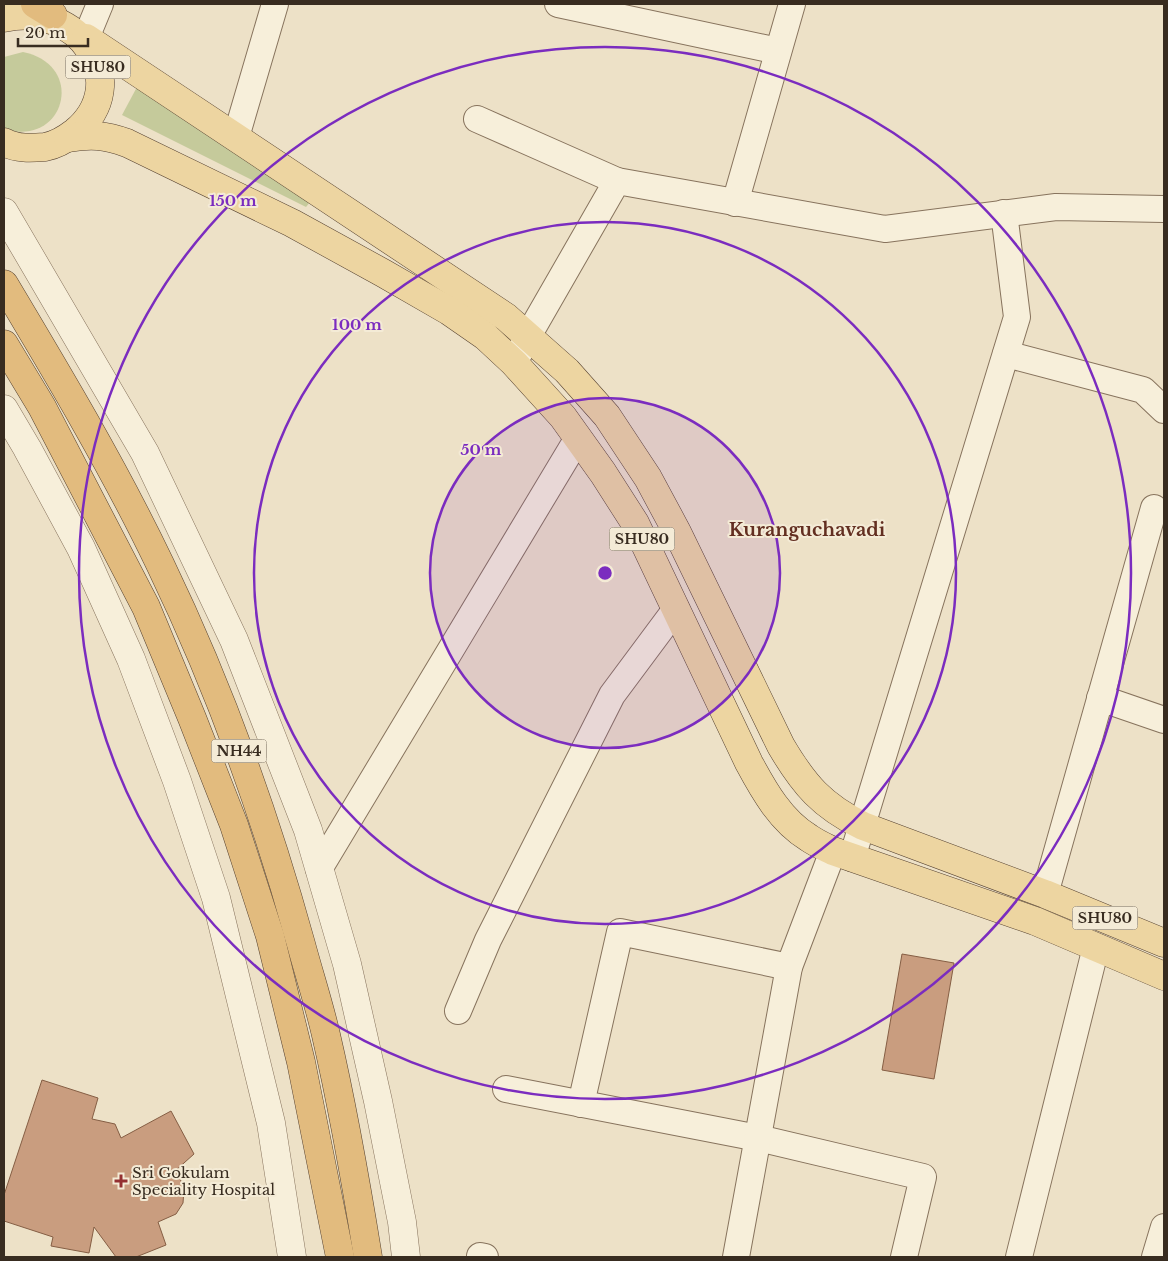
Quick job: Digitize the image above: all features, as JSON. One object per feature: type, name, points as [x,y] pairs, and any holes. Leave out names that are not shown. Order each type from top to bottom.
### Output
[{"type":"highway","name":"NH44","points":[[4,284],[117,478],[201,654],[244,764],[285,888],[326,1033],[354,1169],[368,1257]]},
{"type":"highway","name":"NH44","points":[[4,344],[42,407],[146,607],[234,825],[275,955],[301,1062],[340,1257]]},
{"type":"main road","name":"SHU80","points":[[4,18],[20,12],[37,12],[44,9],[71,24],[86,38],[506,317],[567,371],[608,416],[648,478],[677,532],[781,746],[798,774],[818,798],[841,815],[862,826],[1045,894],[1164,943]]},
{"type":"main road","name":"SHU80","points":[[59,142],[82,126],[93,110],[99,92],[100,73],[95,55],[86,38]]},
{"type":"main road","name":"SHU80","points":[[4,142],[9,145],[30,149],[87,135],[109,136],[127,143],[292,223],[449,311],[485,336],[514,363],[563,418],[603,473],[635,523],[749,763],[763,789],[792,824],[808,838],[842,854],[1035,921],[1164,976]]},
{"type":"main road","points":[[4,164],[59,142]]},
{"type":"street","points":[[86,38],[100,4]]},
{"type":"street","points":[[236,137],[275,4]]},
{"type":"street","points":[[558,4],[593,7],[778,51]]},
{"type":"street","points":[[735,202],[792,4]]},
{"type":"street","points":[[477,119],[617,181],[885,229],[1056,207],[1162,202]]},
{"type":"street","points":[[514,363],[617,181]]},
{"type":"street","points":[[4,212],[145,453],[234,640],[308,830],[347,964],[378,1101],[402,1222],[406,1257]]},
{"type":"street","points":[[736,1257],[789,966],[842,854],[862,826],[1017,317],[1004,213]]},
{"type":"street","points":[[1006,354],[1143,390],[1164,410]]},
{"type":"street","points":[[4,409],[81,548],[131,659],[177,781],[216,898],[271,1123],[292,1257]]},
{"type":"street","points":[[319,869],[578,438]]},
{"type":"street","points":[[1045,894],[1154,508]]},
{"type":"street","points":[[458,1011],[488,940],[612,695],[676,609]]},
{"type":"street","points":[[1100,698],[1164,720]]},
{"type":"street","points":[[581,1104],[620,932],[789,966]]},
{"type":"street","points":[[1019,1257],[1096,947]]},
{"type":"street","points":[[506,1089],[758,1138],[923,1177],[904,1257]]},
{"type":"street","points":[[1155,1257],[1164,1227]]},
{"type":"green space","points":[[23,52],[43,60],[56,72],[61,87],[60,103],[54,116],[42,127],[25,132],[4,129],[4,57]]},
{"type":"green space","points":[[137,87],[310,202],[306,207],[122,115]]},
{"type":"building","points":[[902,954],[954,963],[934,1079],[882,1070]]},
{"type":"building","points":[[42,1080],[98,1098],[92,1119],[115,1124],[121,1138],[171,1111],[194,1154],[175,1171],[184,1189],[183,1203],[176,1214],[158,1222],[166,1245],[136,1257],[116,1257],[94,1227],[89,1253],[51,1246],[53,1237],[4,1221],[4,1195]]},
{"type":"place","name":"Sri Gokulam Speciality Hospital","points":[[121,1181]]},
{"type":"district","name":"Kuranguchavadi","points":[[807,530]]}]
